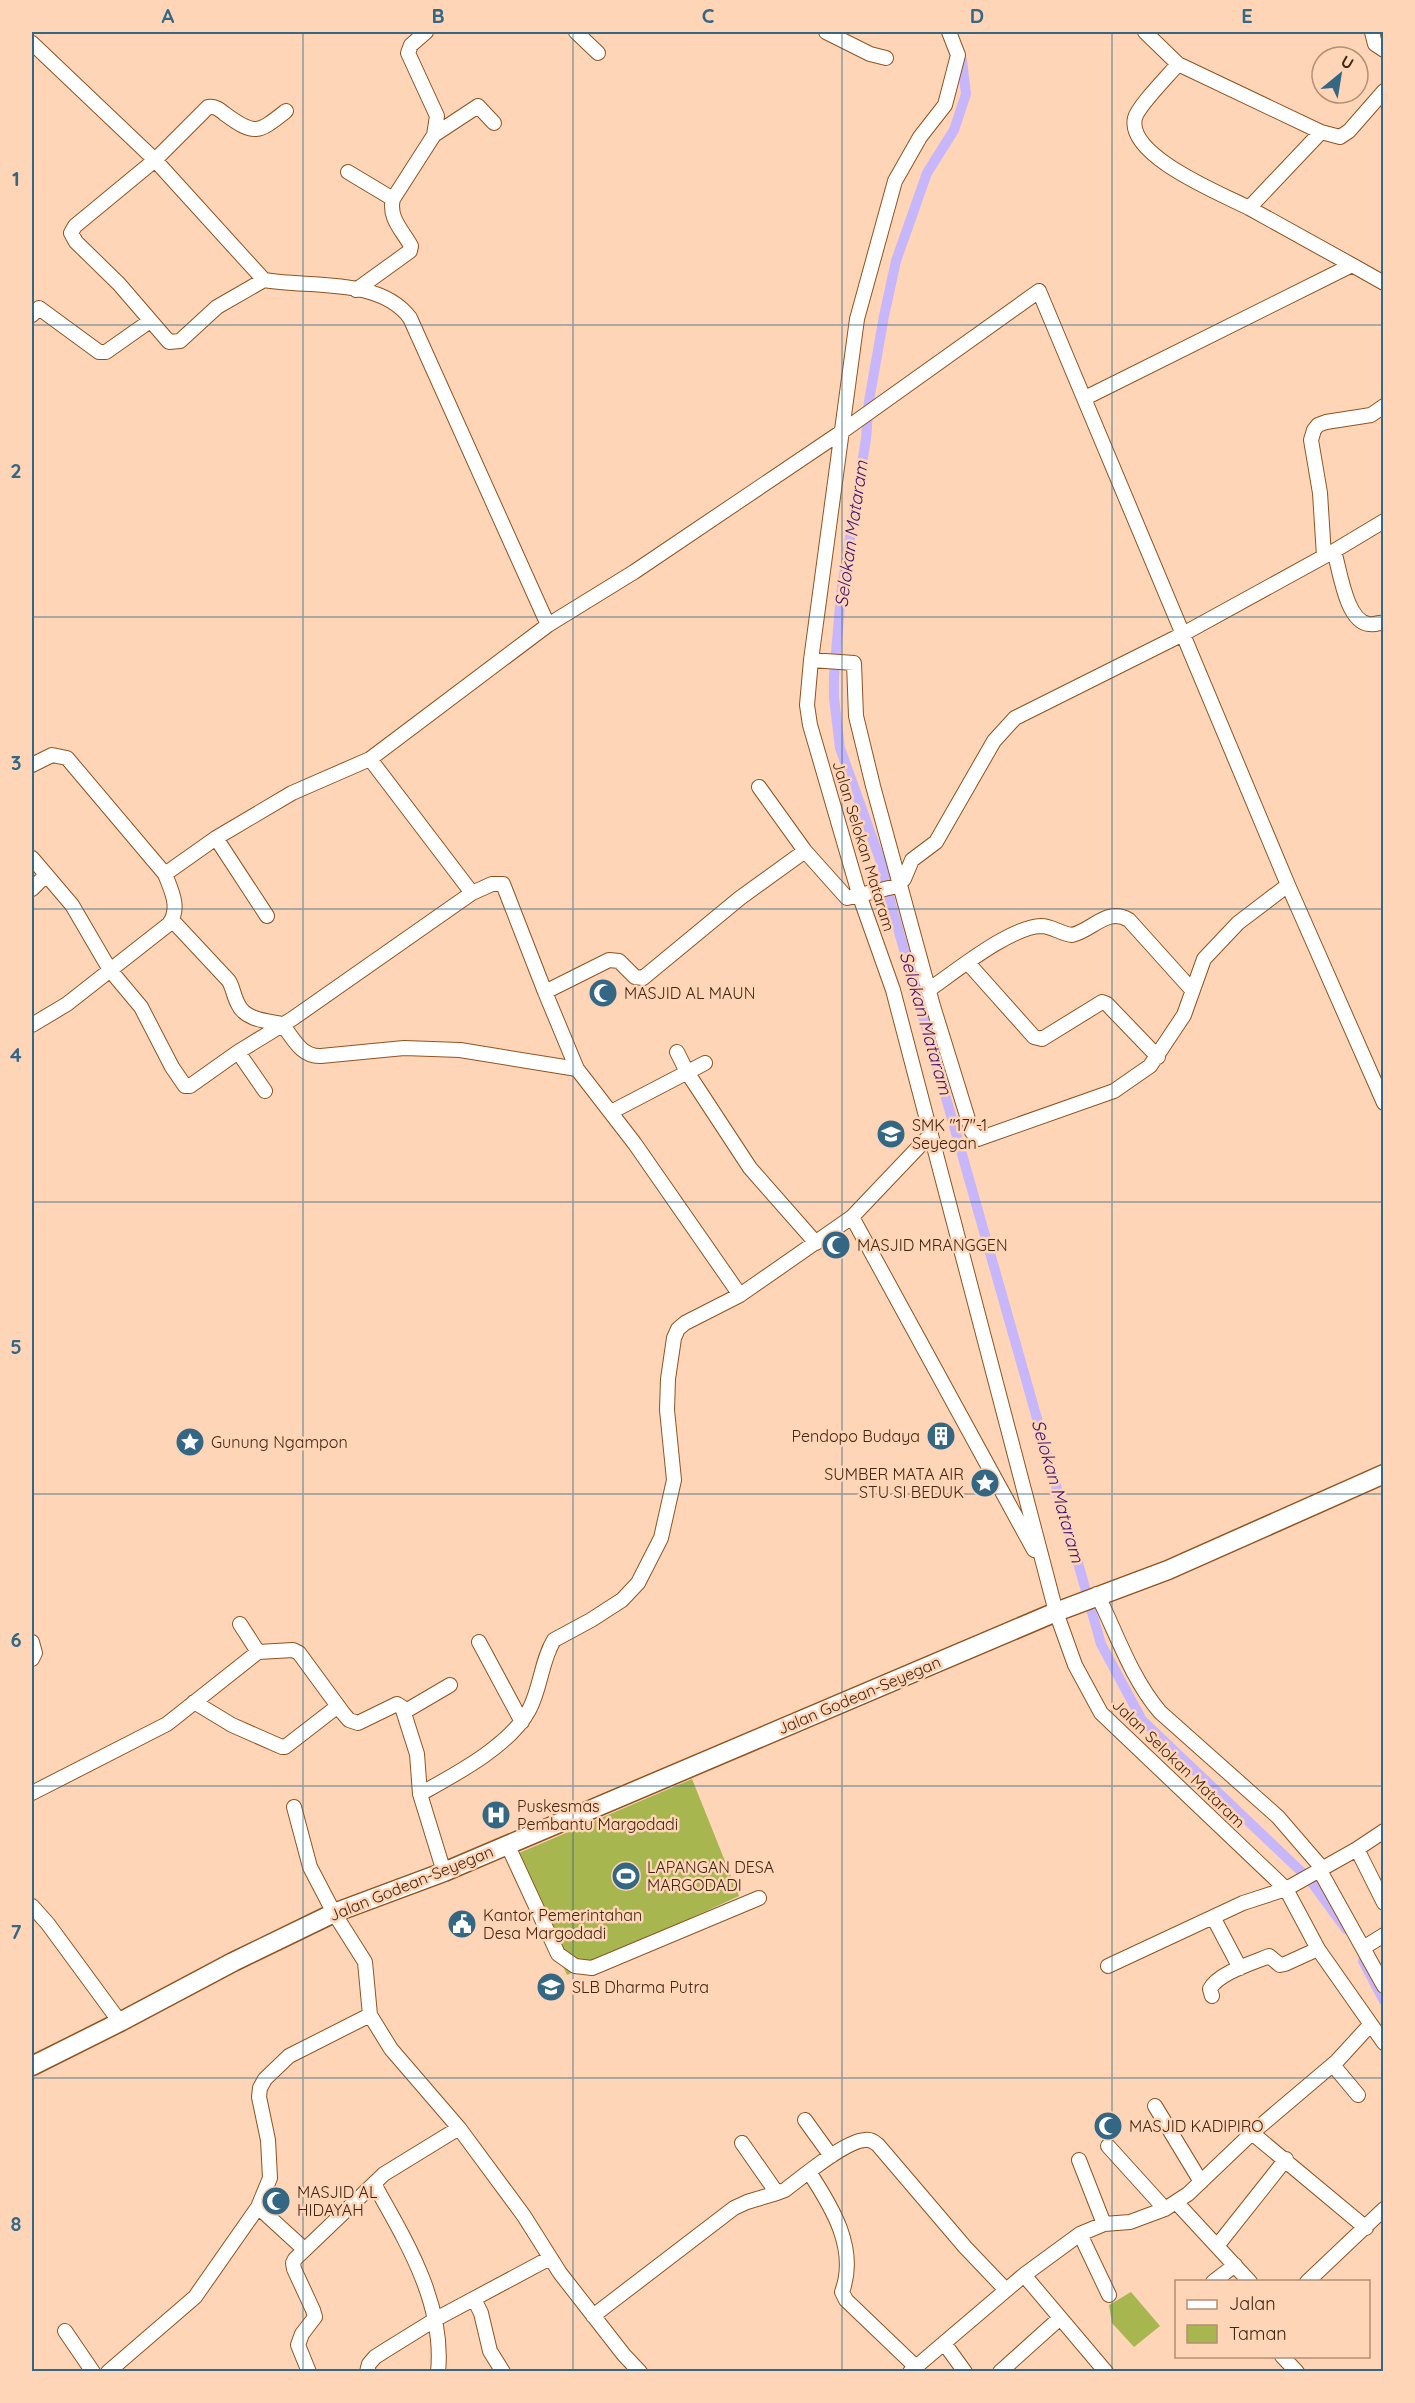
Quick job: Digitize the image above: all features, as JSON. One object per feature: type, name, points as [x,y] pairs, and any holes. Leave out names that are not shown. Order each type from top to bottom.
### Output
[{"type":"main road","name":"Jalan Godean-Seyegan","points":[[32,2066],[334,1912],[444,1872],[1095,1595],[1168,1570],[1383,1474]]},
{"type":"street","points":[[356,290],[410,251],[411,246],[392,212],[393,199],[434,135],[437,116],[408,53],[411,45],[426,32]]},
{"type":"street","points":[[576,32],[598,53]]},
{"type":"street","points":[[826,32],[854,47],[886,58]]},
{"type":"street","name":"Jalan Selokan Mataram","points":[[949,32],[958,55],[945,105],[920,137],[904,164],[890,196],[857,320],[840,433],[812,660],[807,705],[810,725],[860,897],[893,990],[1045,1570],[1061,1610],[1075,1665],[1101,1713],[1286,1889],[1318,1949],[1383,2043]]},
{"type":"street","points":[[1145,32],[1178,64],[1321,132],[1340,137],[1349,131],[1383,91]]},
{"type":"street","points":[[1372,32],[1375,44],[1383,50]]},
{"type":"street","points":[[32,43],[155,160],[264,280]]},
{"type":"street","points":[[1178,64],[1136,115],[1134,127],[1153,156],[1383,283]]},
{"type":"street","points":[[434,135],[478,106],[494,123]]},
{"type":"street","points":[[286,111],[267,126],[256,130],[244,127],[217,108],[208,107],[155,160],[75,226],[71,233],[76,242],[119,284],[166,340],[175,343],[217,307],[264,280],[333,285],[393,301],[403,308],[410,318],[548,625]]},
{"type":"street","points":[[1249,208],[1321,132]]},
{"type":"street","points":[[348,172],[393,199]]},
{"type":"street","points":[[1085,398],[1352,265]]},
{"type":"street","points":[[165,874],[216,838],[292,794],[370,759],[548,625],[634,572],[840,433],[1039,291],[1288,885],[1383,1103]]},
{"type":"street","points":[[32,315],[39,308],[99,352],[106,352],[150,321]]},
{"type":"street","points":[[1382,412],[1318,425],[1311,440],[1329,554],[1351,612],[1360,621],[1370,624],[1383,622]]},
{"type":"street","points":[[759,787],[805,851],[844,897],[850,899],[860,897],[899,885],[912,860],[933,845],[940,836],[994,741],[1016,718],[1183,634],[1329,554],[1383,521]]},
{"type":"street","points":[[812,660],[854,663],[856,716],[873,786],[933,1006],[972,1132],[978,1139],[1114,1091],[1150,1066],[1184,1015],[1200,966],[1218,943],[1250,912],[1288,885]]},
{"type":"street","points":[[32,765],[52,755],[67,758],[165,874],[175,900],[172,920],[67,1004],[32,1024]]},
{"type":"street","points":[[370,759],[472,893]]},
{"type":"street","points":[[216,838],[267,916]]},
{"type":"street","points":[[544,992],[609,960],[619,961],[635,977],[643,978],[732,905],[805,851]]},
{"type":"street","points":[[32,858],[72,905],[110,970],[146,1014],[172,1067],[185,1086],[190,1086],[472,893],[492,884],[503,885],[544,992],[577,1069],[611,1112],[740,1295]]},
{"type":"street","points":[[32,889],[46,875]]},
{"type":"street","points":[[930,989],[1006,938],[1025,929],[1041,926],[1072,934],[1108,916],[1117,915],[1129,920],[1192,990]]},
{"type":"street","points":[[172,920],[229,981],[235,991],[236,1002],[243,1012],[254,1018],[282,1024],[301,1049],[314,1056],[404,1048],[460,1050],[577,1069]]},
{"type":"street","points":[[968,963],[1034,1037],[1042,1039],[1102,1002],[1107,1004],[1158,1057]]},
{"type":"street","points":[[238,1052],[266,1091]]},
{"type":"street","points":[[611,1112],[683,1064],[705,1063]]},
{"type":"street","points":[[683,1064],[750,1168],[816,1243]]},
{"type":"street","points":[[420,1794],[483,1756],[522,1722],[535,1698],[554,1640],[622,1600],[638,1583],[661,1539],[674,1480],[667,1410],[668,1379],[674,1338],[678,1329],[685,1323],[740,1295],[852,1217],[931,1134]]},
{"type":"street","points":[[852,1217],[1045,1570]]},
{"type":"street","points":[[1095,1595],[1123,1653],[1150,1701],[1278,1817],[1319,1870],[1383,1986]]},
{"type":"street","points":[[240,1624],[258,1652]]},
{"type":"street","points":[[32,1642],[35,1653],[32,1659]]},
{"type":"street","points":[[479,1642],[522,1722]]},
{"type":"street","points":[[32,1793],[167,1724],[258,1652],[292,1650],[299,1653],[349,1720],[358,1723],[397,1704],[402,1707],[417,1754],[420,1794],[444,1872]]},
{"type":"street","points":[[404,1712],[450,1685]]},
{"type":"street","points":[[194,1702],[232,1725],[282,1747],[338,1706]]},
{"type":"street","points":[[294,1807],[310,1867],[365,1962],[370,2015],[391,2049],[459,2128],[524,2216],[550,2258],[593,2316],[640,2372]]},
{"type":"street","points":[[1108,1966],[1243,1903],[1286,1889],[1357,1849],[1383,1830]]},
{"type":"street","points":[[507,1844],[558,1954],[575,1966],[592,1968],[759,1898]]},
{"type":"street","points":[[1357,1849],[1383,1904]]},
{"type":"street","points":[[32,1906],[48,1924],[120,2022]]},
{"type":"street","points":[[1213,1917],[1240,1968]]},
{"type":"street","points":[[1364,1948],[1383,1935]]},
{"type":"street","points":[[1212,1996],[1210,1989],[1218,1979],[1240,1968],[1269,1956],[1280,1965],[1285,1964],[1318,1949]]},
{"type":"street","points":[[108,2372],[195,2297],[258,2207],[270,2178],[268,2139],[259,2097],[260,2088],[275,2068],[289,2056],[370,2015]]},
{"type":"street","points":[[809,2172],[835,2213],[845,2245],[848,2276],[842,2292],[846,2300],[913,2369],[1024,2275],[1080,2234],[1104,2224],[1130,2222],[1170,2205],[1201,2182],[1252,2133],[1333,2065],[1370,2025]]},
{"type":"street","points":[[1333,2065],[1358,2095]]},
{"type":"street","points":[[1155,2106],[1201,2182]]},
{"type":"street","points":[[805,2120],[831,2156]]},
{"type":"street","points":[[309,2372],[298,2345],[302,2334],[315,2317],[314,2310],[293,2264],[304,2249],[351,2208],[384,2174],[459,2128]]},
{"type":"street","points":[[1252,2133],[1366,2228]]},
{"type":"street","points":[[593,2316],[734,2208],[785,2190],[831,2156],[863,2140],[871,2140],[878,2145],[965,2247],[1006,2290]]},
{"type":"street","points":[[742,2143],[777,2193]]},
{"type":"street","points":[[1108,2146],[1217,2246],[1248,2280]]},
{"type":"street","points":[[1217,2246],[1286,2159]]},
{"type":"street","points":[[1079,2160],[1104,2224]]},
{"type":"street","points":[[374,2184],[425,2286],[436,2319],[440,2349],[438,2372]]},
{"type":"street","points":[[258,2207],[304,2249]]},
{"type":"street","points":[[1309,2280],[1366,2228],[1383,2209]]},
{"type":"street","points":[[1080,2234],[1109,2295]]},
{"type":"street","points":[[367,2372],[369,2364],[375,2357],[436,2319],[550,2258]]},
{"type":"street","points":[[1216,2280],[1235,2265]]},
{"type":"street","points":[[1024,2275],[1106,2372]]},
{"type":"street","points":[[474,2299],[481,2313],[490,2351],[503,2372]]},
{"type":"street","points":[[1000,2372],[1060,2318]]},
{"type":"street","points":[[65,2331],[93,2372]]},
{"type":"street","points":[[944,2343],[965,2372]]},
{"type":"street","points":[[1284,2358],[1297,2372]]},
{"type":"green space","name":"LAPANGAN DESA MARGODADI","points":[[692,1779],[739,1896],[567,1975],[512,1856]]},
{"type":"green space","points":[[1131,2292],[1160,2326],[1134,2347],[1112,2323],[1109,2305]]},
{"type":"waterway","name":"Selokan Mataram","points":[[962,60],[966,94],[954,130],[927,173],[896,261],[884,316],[869,401],[866,439],[841,594],[834,676],[834,698],[840,748],[883,868],[891,904],[1101,1644],[1142,1720],[1310,1880],[1346,1929]]},
{"type":"waterway","name":"Selokan Mataram","points":[[1363,1961],[1384,2001]]},
{"type":"place","name":"MASJID AL MAUN","points":[[603,993]]},
{"type":"place","name":"SMK \"17\"-1 Seyegan","points":[[891,1134]]},
{"type":"place","name":"MASJID MRANGGEN","points":[[836,1245]]},
{"type":"place","name":"Pendopo Budaya","points":[[941,1436]]},
{"type":"place","name":"Gunung Ngampon","points":[[190,1442]]},
{"type":"place","name":"SUMBER MATA AIR STU SI BEDUK","points":[[985,1483]]},
{"type":"place","name":"Puskesmas Pembantu Margodadi","points":[[496,1815]]},
{"type":"place","name":"LAPANGAN DESA MARGODADI","points":[[626,1876]]},
{"type":"place","name":"Kantor Pemerintahan Desa Margodadi","points":[[462,1924]]},
{"type":"place","name":"SLB Dharma Putra","points":[[551,1987]]},
{"type":"place","name":"MASJID KADIPIRO","points":[[1108,2126]]},
{"type":"place","name":"MASJID AL HIDAYAH","points":[[276,2201]]}]
